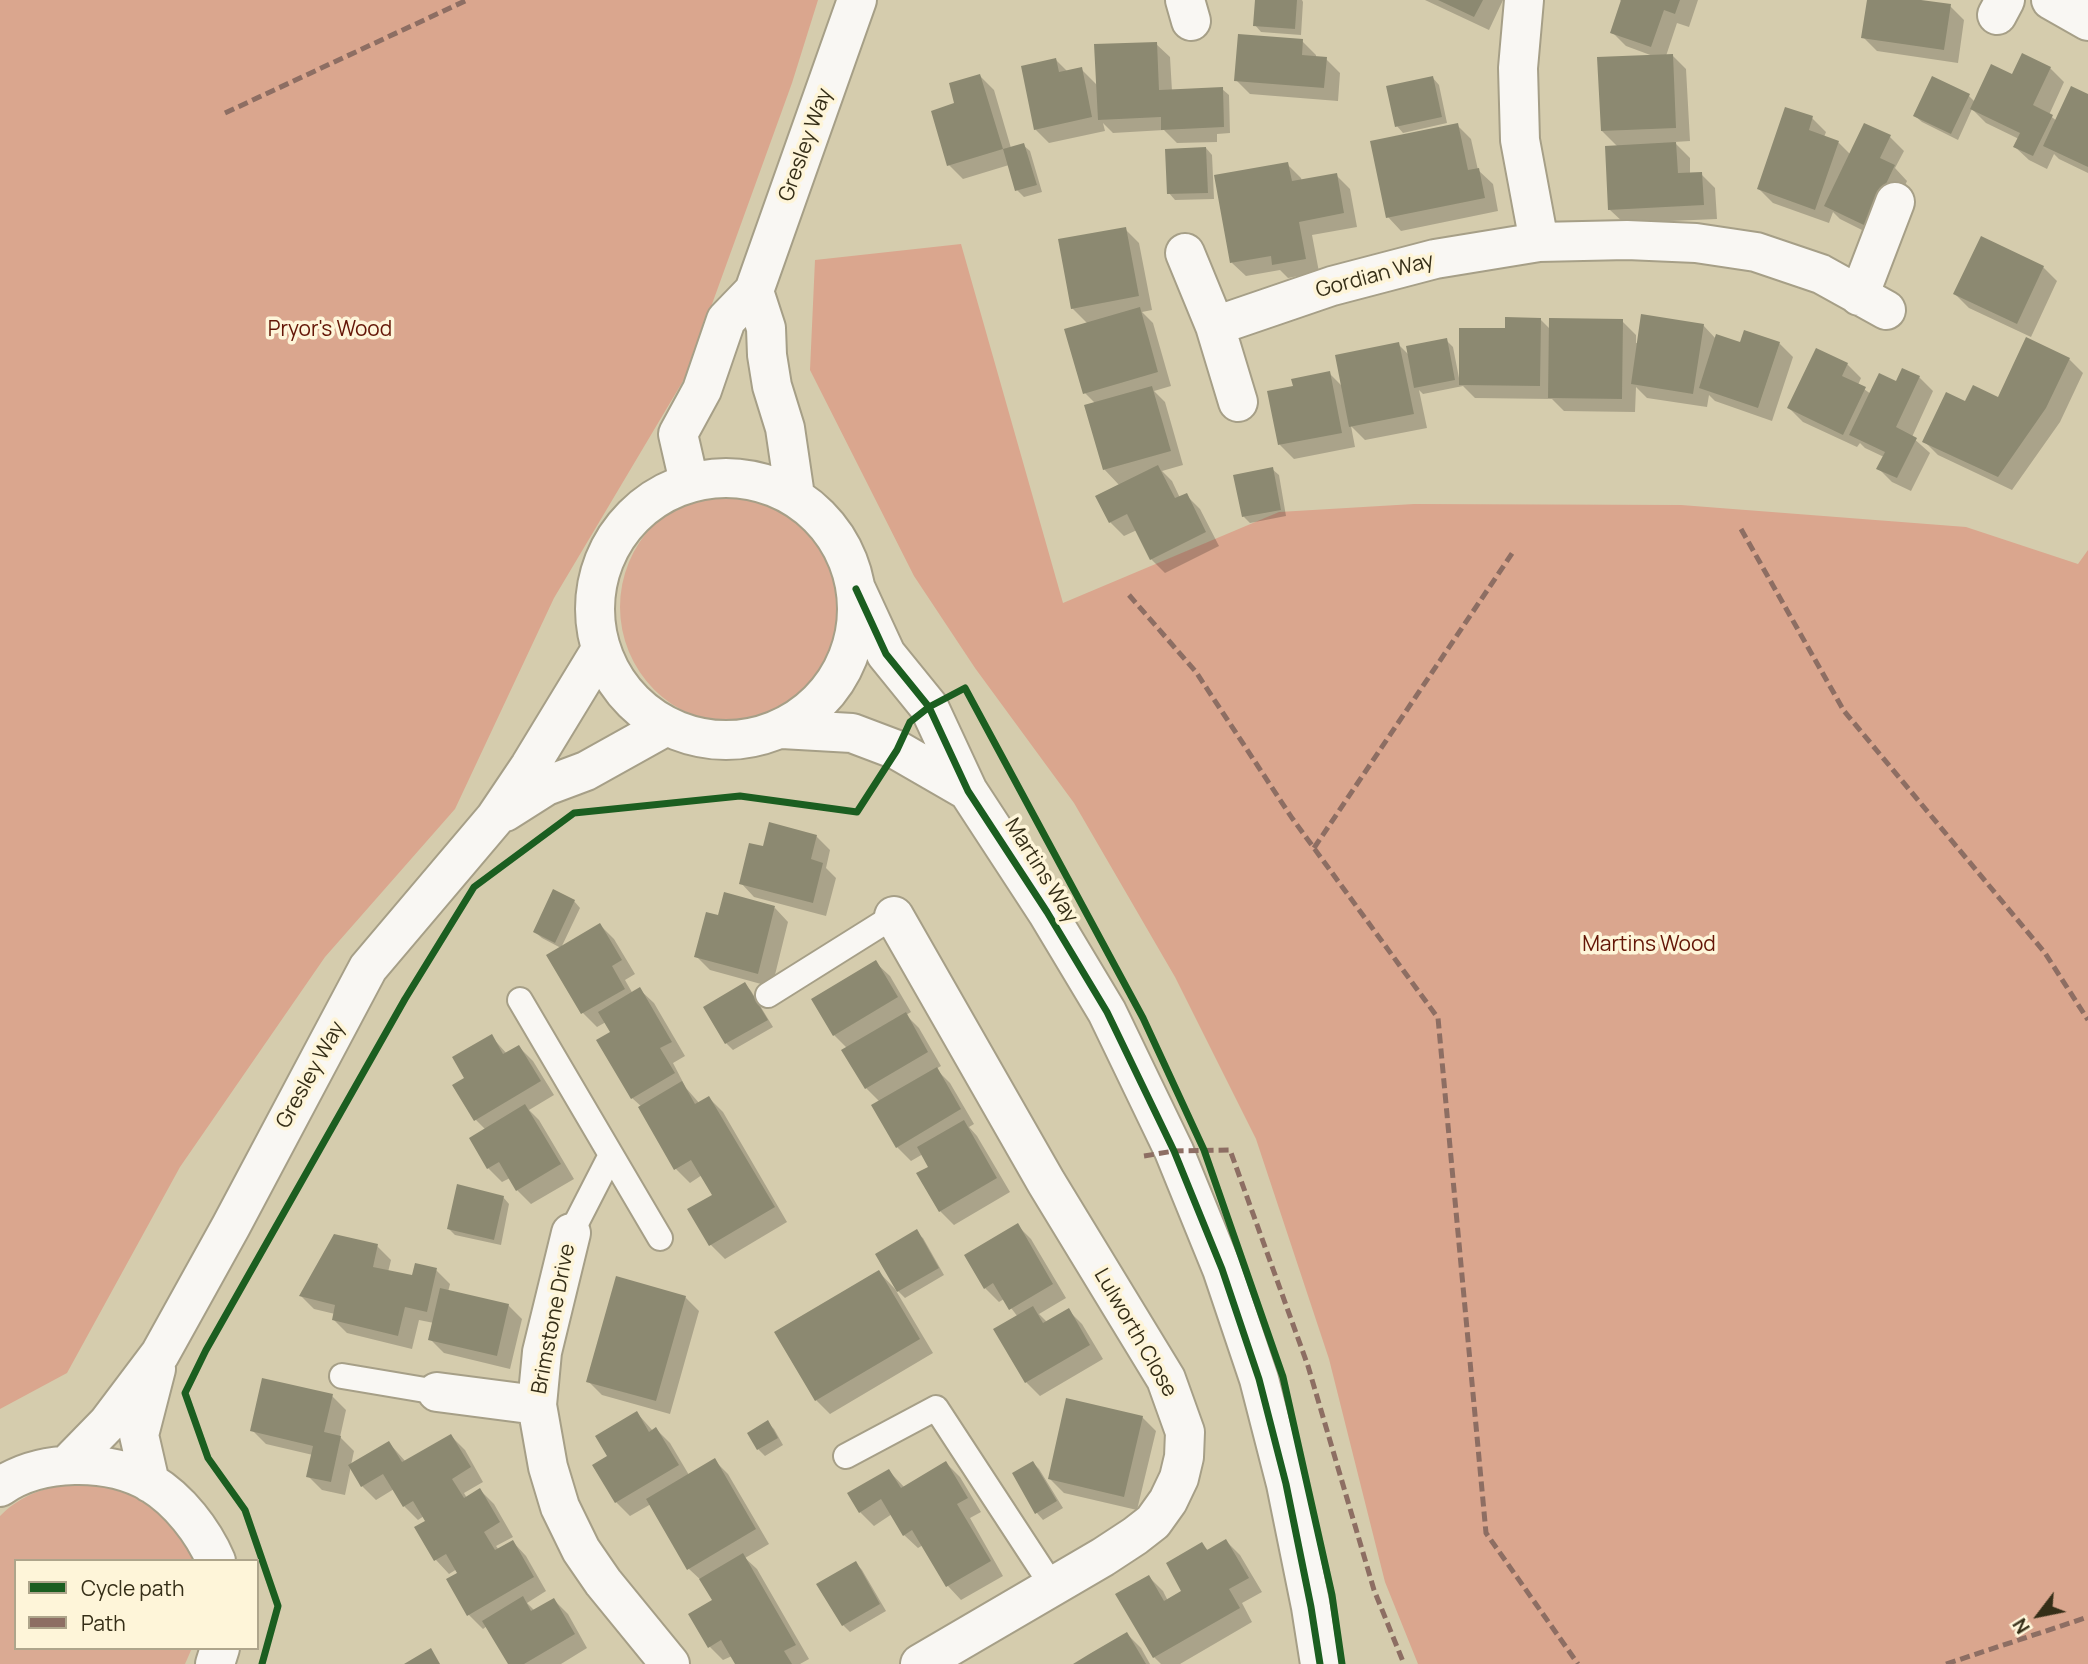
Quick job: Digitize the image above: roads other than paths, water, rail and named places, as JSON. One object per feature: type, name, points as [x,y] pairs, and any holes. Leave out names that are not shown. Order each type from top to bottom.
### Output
[{"type":"street","name":"Gresley Way","points":[[689,482],[678,434],[702,390],[726,320],[754,291],[857,0]]},
{"type":"street","points":[[1524,0],[1518,68],[1520,140],[1539,242]]},
{"type":"street","points":[[2051,0],[2088,21]]},
{"type":"street","name":"Gordian Way","points":[[1215,326],[1332,286],[1435,259],[1539,242],[1627,240],[1696,243],[1756,251],[1821,274],[1873,303],[1895,202]]},
{"type":"street","points":[[1185,253],[1215,326],[1238,402]]},
{"type":"street","points":[[754,291],[766,327],[772,386],[785,428],[795,496]]},
{"type":"street","points":[[725,477],[761,482],[795,496],[824,521],[845,552],[856,589],[856,632],[842,673],[815,707],[782,729],[743,741],[703,740],[664,727],[637,708],[615,681],[600,651],[593,609],[600,567],[620,529],[650,500],[689,482],[725,477]]},
{"type":"street","name":"Martins Way","points":[[856,589],[886,654],[929,706],[968,791],[1047,912],[1107,1012],[1174,1151],[1218,1258],[1259,1379],[1282,1471],[1311,1607],[1320,1664]]},
{"type":"street","name":"Gresley Way","points":[[68,1464],[108,1423],[160,1354],[369,968],[495,818],[600,651]]},
{"type":"street","name":"Gresley Way","points":[[495,818],[546,786],[586,771],[664,727]]},
{"type":"street","name":"Martins Way","points":[[782,729],[852,733],[897,750],[968,791]]},
{"type":"street","name":"Lulworth Close","points":[[894,916],[1046,1182],[1166,1379],[1185,1432],[1184,1457],[1179,1478],[1168,1501],[1153,1522],[1053,1587],[920,1664]]},
{"type":"street","name":"Brimstone Drive","points":[[571,1233],[542,1352],[537,1405],[548,1467],[560,1507],[581,1550],[603,1582],[670,1664]]},
{"type":"street","name":"Gresley Way","points":[[150,1483],[139,1435],[160,1354]]},
{"type":"street","name":"Brimstone Drive","points":[[437,1392],[537,1405]]},
{"type":"street","points":[[0,1487],[37,1469],[68,1464],[111,1467],[150,1483],[190,1515],[215,1559]]},
{"type":"lane","points":[[768,995],[894,916]]},
{"type":"lane","points":[[520,1000],[660,1238]]},
{"type":"lane","points":[[571,1233],[611,1155]]},
{"type":"lane","points":[[342,1376],[437,1392]]},
{"type":"lane","points":[[846,1456],[936,1408],[1053,1587]]},
{"type":"park label","name":"Pryor's Wood","points":[[330,330]]},
{"type":"park label","name":"Martins Wood","points":[[1649,945]]}]
